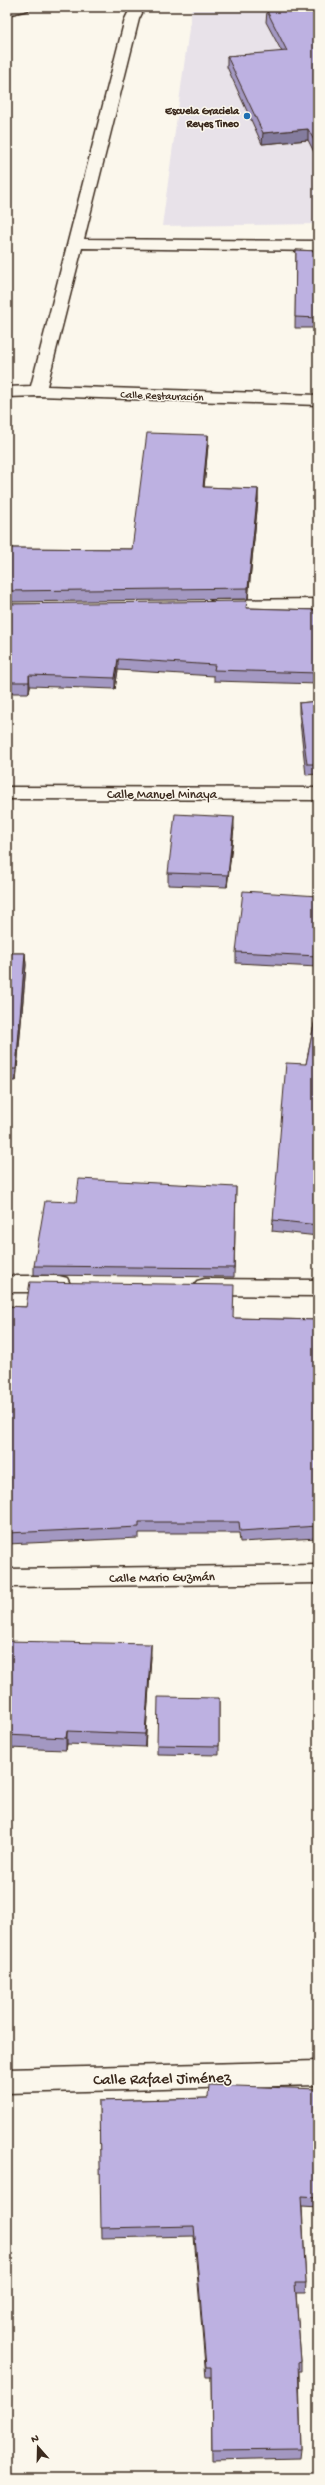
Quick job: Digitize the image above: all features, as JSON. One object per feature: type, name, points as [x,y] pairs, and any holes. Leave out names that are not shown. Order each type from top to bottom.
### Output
[{"type":"street","points":[[7,11],[23,7]]},
{"type":"street","points":[[38,391],[132,19],[138,7]]},
{"type":"street","points":[[75,243],[318,246]]},
{"type":"street","name":"Calle Restauración","points":[[7,392],[38,391],[318,400]]},
{"type":"street","points":[[198,606],[318,604]]},
{"type":"street","name":"Calle Manuel Minaya","points":[[7,793],[318,794]]},
{"type":"street","points":[[7,1284],[79,1285]]},
{"type":"street","points":[[182,1286],[318,1288]]},
{"type":"street","name":"Calle Mario Guzmán","points":[[7,1578],[318,1574]]},
{"type":"street","name":"Calle Rafael Jiménez","points":[[7,2081],[318,2073]]},
{"type":"shaded area","name":"Escuela Graciela Reyes Tineo","points":[[192,7],[318,7],[318,224],[162,226]]},
{"type":"building","points":[[318,7],[318,148],[308,129],[263,133],[227,56],[287,51],[267,11]]},
{"type":"building","points":[[296,250],[318,251],[318,318],[295,317]]},
{"type":"building","points":[[147,433],[208,435],[203,487],[258,489],[248,588],[7,591],[7,548],[132,549]]},
{"type":"building","points":[[247,601],[246,608],[318,610],[318,673],[214,670],[215,665],[118,659],[115,678],[29,675],[29,682],[7,682],[7,604]]},
{"type":"building","points":[[318,701],[318,764],[307,764],[299,703]]},
{"type":"building","points":[[175,814],[234,817],[228,875],[168,873]]},
{"type":"building","points":[[243,891],[318,896],[318,956],[236,952]]},
{"type":"building","points":[[7,953],[25,953],[16,1069],[7,1069]]},
{"type":"building","points":[[318,1005],[318,1225],[273,1220],[286,1063],[306,1064]]},
{"type":"building","points":[[79,1179],[236,1187],[234,1268],[34,1266],[45,1201],[76,1202]]},
{"type":"building","points":[[30,1282],[234,1285],[233,1318],[318,1320],[318,1526],[240,1531],[239,1522],[139,1522],[139,1527],[7,1533],[7,1306],[26,1307]]},
{"type":"building","points":[[7,1641],[151,1644],[145,1734],[67,1731],[66,1738],[7,1735]]},
{"type":"building","points":[[158,1697],[219,1698],[219,1746],[157,1745]]},
{"type":"building","points":[[209,2085],[318,2089],[318,2197],[301,2196],[306,2283],[295,2283],[301,2361],[298,2362],[301,2449],[212,2450],[211,2367],[206,2367],[194,2226],[101,2228],[99,2101],[208,2098]]},
{"type":"place","name":"Escuela Graciela Reyes Tineo","points":[[247,116]]}]
